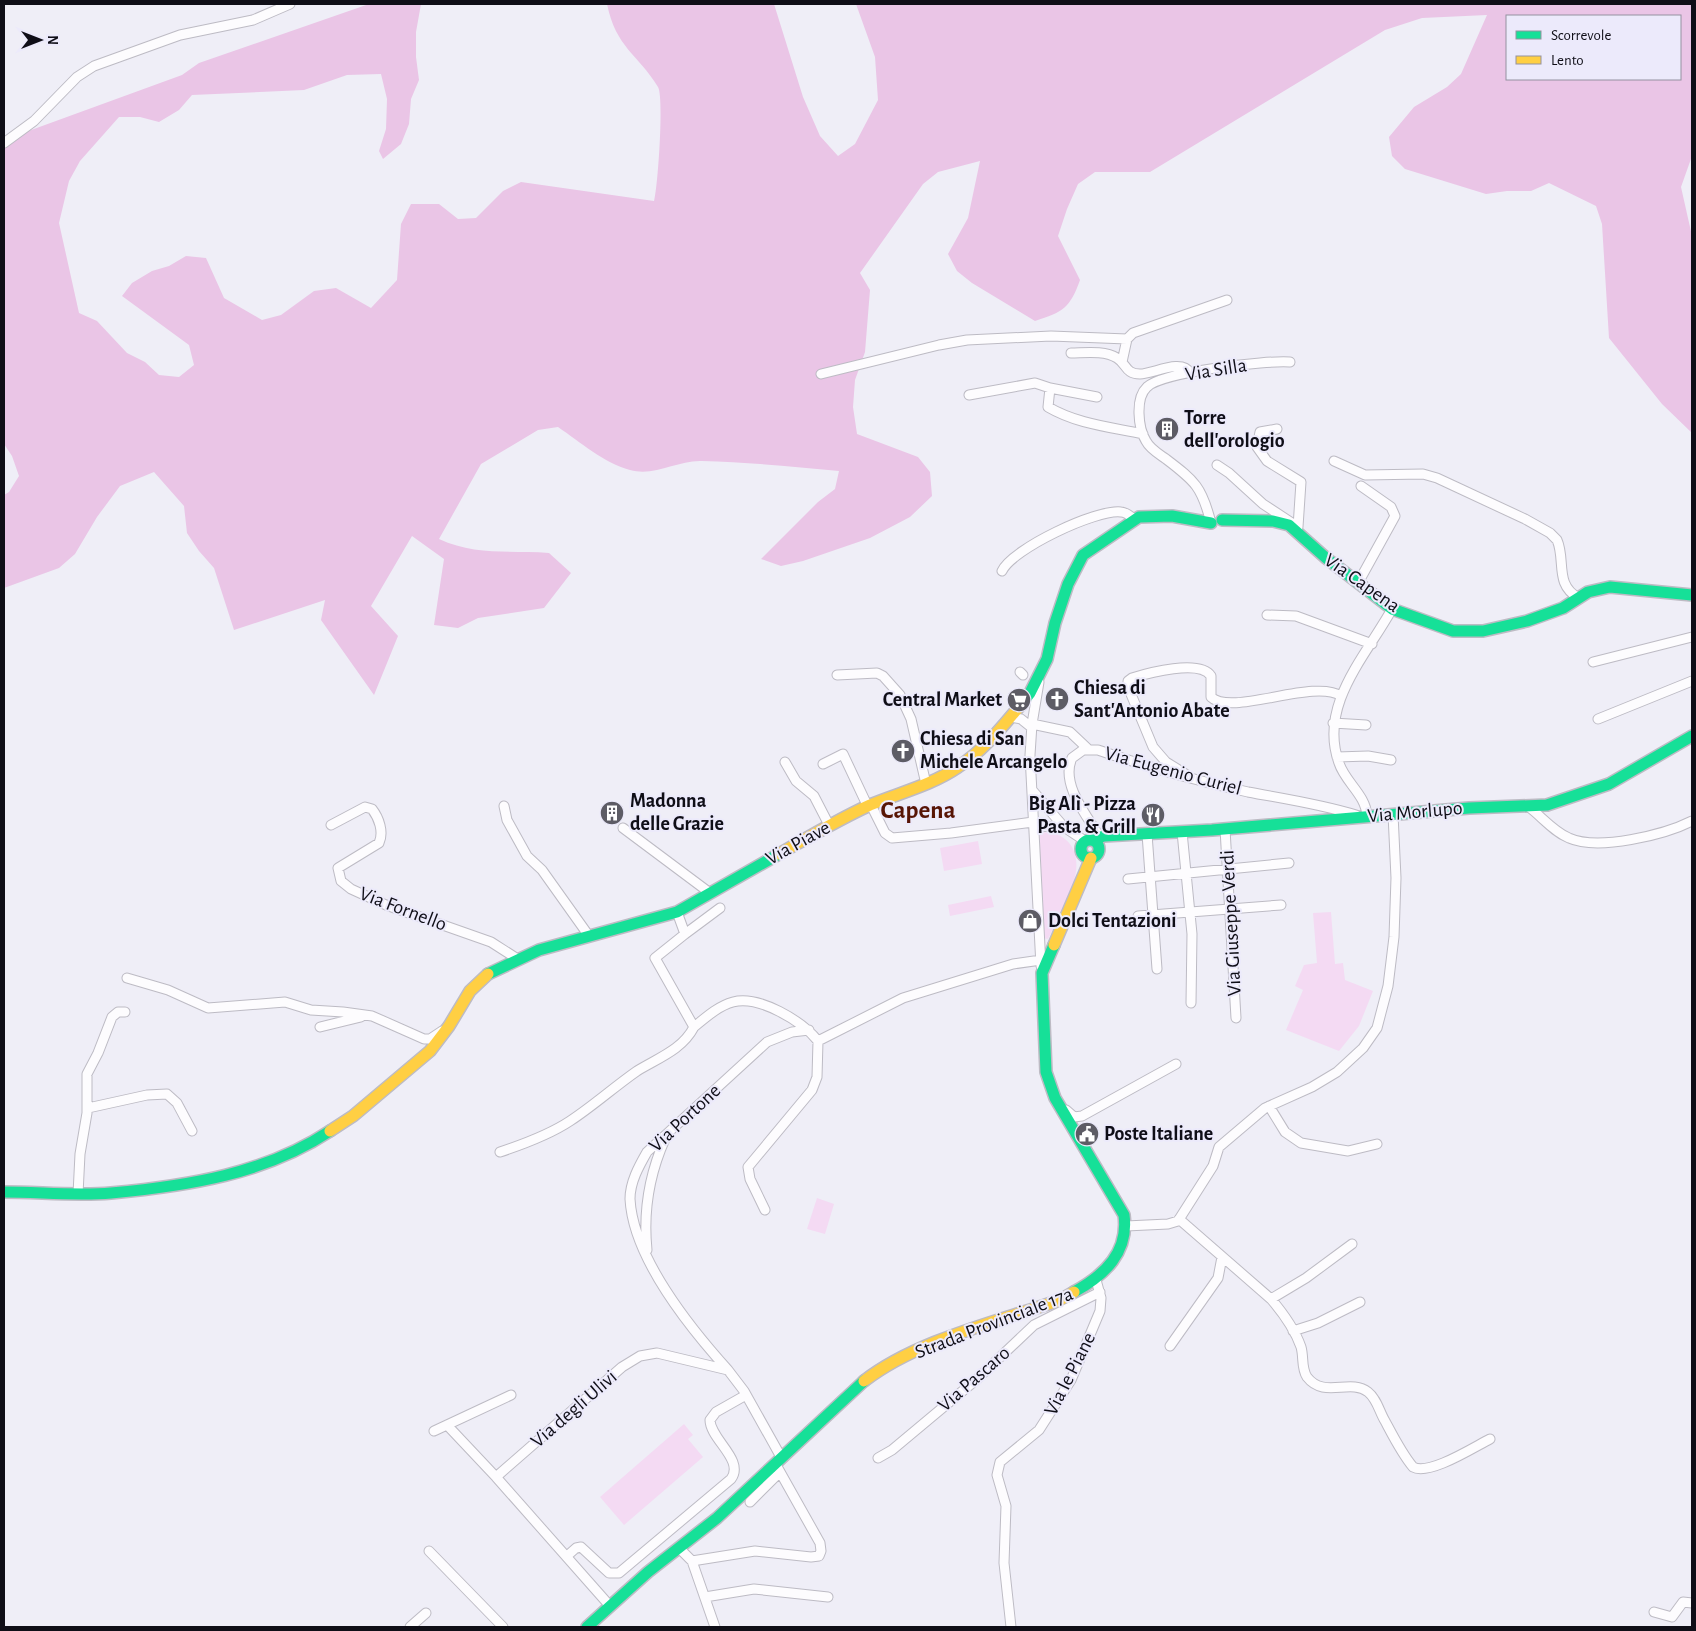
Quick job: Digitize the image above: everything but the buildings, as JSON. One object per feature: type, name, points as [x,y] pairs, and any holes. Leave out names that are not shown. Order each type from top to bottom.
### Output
[{"type":"main road","name":"Via Capena","points":[[1134,519],[1169,515],[1213,522],[1273,521],[1287,524],[1298,529],[1326,558],[1392,609],[1445,629],[1475,632],[1536,618],[1563,608],[1594,590],[1614,587],[1692,596]]},
{"type":"main road","name":"Via Piave","points":[[4,1192],[78,1194],[142,1190],[232,1175],[274,1161],[324,1135],[353,1116],[427,1054],[449,1026],[477,982],[490,972],[516,958],[676,912],[829,825],[950,773],[972,758],[1012,717],[1040,673],[1048,653],[1055,623],[1068,584],[1083,555],[1134,519]]},
{"type":"main road","name":"Via Morlupo","points":[[1092,839],[1484,807],[1530,807],[1563,802],[1600,788],[1692,736]]},
{"type":"main road","points":[[1095,856],[1122,836]]},
{"type":"main road","points":[[1092,839],[1098,844],[1095,856],[1042,973],[1046,1072],[1055,1098],[1086,1154],[1120,1205],[1126,1226]]},
{"type":"main road","name":"Strada Provinciale 17a","points":[[587,1627],[679,1548],[778,1468],[854,1388],[891,1364],[971,1329],[1098,1286],[1119,1252],[1126,1226]]},
{"type":"street","points":[[4,143],[34,121],[77,77],[94,66],[180,35],[253,20],[290,4]]},
{"type":"street","points":[[1122,362],[1127,339],[1138,330],[1227,300]]},
{"type":"street","points":[[822,374],[939,344],[967,340],[1051,336],[1127,339]]},
{"type":"street","points":[[1071,353],[1114,356],[1122,362],[1125,369],[1133,374],[1147,374],[1182,366],[1187,368],[1190,373]]},
{"type":"street","name":"Via Silla","points":[[1143,434],[1140,406],[1145,389],[1152,383],[1190,373],[1270,362],[1290,362]]},
{"type":"street","points":[[969,396],[1035,383],[1050,388],[1097,397]]},
{"type":"street","points":[[1050,388],[1048,407],[1062,415],[1088,423],[1143,434],[1148,445],[1190,479],[1203,495],[1213,522]]},
{"type":"street","points":[[1277,429],[1260,432],[1257,447],[1267,461],[1301,482],[1298,529]]},
{"type":"street","points":[[1334,461],[1365,475],[1434,476],[1542,527],[1557,540],[1564,582],[1568,590],[1578,598]]},
{"type":"street","points":[[1217,465],[1229,473],[1263,504],[1298,529]]},
{"type":"street","points":[[1358,583],[1395,516],[1391,507],[1361,486]]},
{"type":"street","points":[[1002,571],[1013,557],[1089,516],[1121,512],[1134,519]]},
{"type":"street","points":[[1364,817],[1364,802],[1344,774],[1337,757],[1333,740],[1333,724],[1341,696],[1350,678],[1392,609]]},
{"type":"street","points":[[1267,616],[1296,616],[1372,644]]},
{"type":"street","points":[[1593,662],[1692,637]]},
{"type":"street","points":[[1189,776],[1166,762],[1153,747],[1128,687],[1132,678],[1179,668],[1205,671],[1212,678],[1211,697],[1217,701],[1257,701],[1322,691],[1334,692],[1341,696]]},
{"type":"street","points":[[837,675],[877,673],[900,695],[912,719],[926,784]]},
{"type":"street","points":[[1040,673],[1032,725],[1032,790],[1042,973]]},
{"type":"street","points":[[1598,719],[1692,681]]},
{"type":"street","points":[[1012,717],[1032,725],[1070,732],[1088,749]]},
{"type":"street","points":[[1333,724],[1366,725]]},
{"type":"street","name":"Via Eugenio Curiel","points":[[1092,839],[1069,777],[1072,758],[1079,752],[1088,749],[1098,750],[1175,774],[1248,792],[1317,803],[1364,817]]},
{"type":"street","points":[[823,764],[841,751],[885,833],[892,838],[1033,824],[1064,827],[1092,839]]},
{"type":"street","points":[[1337,757],[1368,756],[1391,760]]},
{"type":"street","points":[[785,762],[796,781],[814,796],[829,825]]},
{"type":"street","points":[[1032,790],[1064,827]]},
{"type":"street","points":[[1033,810],[1046,805]]},
{"type":"street","points":[[504,806],[507,820],[530,860],[542,870],[589,936]]},
{"type":"street","name":"Via Fornello","points":[[331,825],[365,807],[372,809],[379,820],[381,834],[379,843],[338,868],[340,878],[347,886],[386,905],[491,942],[516,958]]},
{"type":"street","points":[[1530,807],[1563,835],[1586,842],[1655,836],[1692,821]]},
{"type":"street","points":[[1126,1226],[1168,1224],[1179,1219],[1213,1166],[1218,1149],[1269,1106],[1312,1087],[1338,1072],[1363,1048],[1379,1023],[1388,986],[1394,937],[1396,868],[1392,814]]},
{"type":"street","points":[[622,828],[710,893]]},
{"type":"street","name":"Via Giuseppe Verdi","points":[[1225,828],[1236,1018]]},
{"type":"street","points":[[1182,832],[1192,942],[1191,1003]]},
{"type":"street","points":[[1147,834],[1157,969]]},
{"type":"street","points":[[1128,879],[1289,863]]},
{"type":"street","points":[[1138,916],[1281,905]]},
{"type":"street","points":[[694,1027],[655,958],[720,908]]},
{"type":"street","points":[[676,912],[685,934]]},
{"type":"street","points":[[818,1041],[895,1001],[1013,964],[1041,960]]},
{"type":"street","points":[[127,978],[172,991],[208,1008],[280,1002],[311,1010],[372,1016],[424,1039],[432,1037],[449,1026]]},
{"type":"street","points":[[500,1152],[538,1138],[569,1122],[637,1072],[676,1048],[687,1038],[694,1027],[724,1005],[742,1001],[770,1008],[796,1021],[809,1030],[818,1041],[816,1077],[812,1090],[749,1165],[750,1179],[765,1210]]},
{"type":"street","points":[[78,1194],[80,1154],[88,1108],[87,1074],[98,1053],[112,1017],[118,1012],[125,1012]]},
{"type":"street","points":[[320,1027],[352,1018],[372,1016]]},
{"type":"street","name":"Via Portone","points":[[728,1370],[674,1303],[638,1237],[630,1197],[637,1170],[647,1152],[767,1042],[792,1032],[809,1030]]},
{"type":"street","points":[[1055,1098],[1070,1115],[1080,1117],[1176,1064]]},
{"type":"street","points":[[88,1108],[147,1095],[167,1094],[177,1102],[192,1131]]},
{"type":"street","points":[[1269,1106],[1287,1134],[1301,1143],[1348,1151],[1377,1144]]},
{"type":"street","points":[[648,1255],[644,1222],[651,1175],[667,1134]]},
{"type":"street","points":[[1179,1219],[1271,1299],[1284,1315],[1302,1349],[1303,1368],[1308,1378],[1329,1389],[1358,1387],[1368,1392],[1376,1401],[1385,1422],[1409,1461],[1416,1468],[1432,1467],[1490,1439]]},
{"type":"street","points":[[1271,1299],[1306,1278],[1352,1244]]},
{"type":"street","points":[[1170,1346],[1218,1278],[1222,1258]]},
{"type":"street","name":"Via Pascaro","points":[[878,1458],[892,1450],[977,1378],[1038,1322],[1098,1286]]},
{"type":"street","name":"Via le Piane","points":[[1011,1627],[1004,1563],[1006,1506],[997,1479],[997,1468],[1000,1462],[1039,1430],[1065,1392],[1078,1368],[1099,1316],[1098,1286]]},
{"type":"street","points":[[1293,1331],[1318,1323],[1360,1302]]},
{"type":"street","name":"Via degli Ulivi","points":[[496,1477],[622,1367],[637,1357],[657,1353],[728,1370]]},
{"type":"street","points":[[692,1561],[754,1551],[811,1557],[819,1556],[822,1551],[820,1543],[778,1468],[746,1395],[728,1370]]},
{"type":"street","points":[[434,1431],[511,1395]]},
{"type":"street","points":[[567,1556],[576,1548],[581,1547],[607,1572],[612,1574],[619,1573],[731,1479],[735,1472],[734,1464],[712,1428],[710,1420],[714,1414],[746,1395]]},
{"type":"street","points":[[447,1425],[496,1477],[610,1606]]},
{"type":"street","points":[[750,1502],[778,1468]]},
{"type":"street","points":[[679,1548],[692,1561],[715,1627]]},
{"type":"street","points":[[429,1551],[503,1627]]},
{"type":"street","points":[[706,1597],[754,1589],[828,1598]]},
{"type":"street","points":[[1654,1612],[1672,1617],[1683,1602],[1692,1603]]},
{"type":"street","points":[[410,1627],[426,1613]]},
{"type":"shaded area","points":[[369,4],[421,4],[416,32],[416,57],[419,80],[411,99],[409,124],[401,144],[383,159],[379,151],[386,129],[387,99],[381,74],[347,75],[304,90],[192,95],[179,110],[159,122],[140,117],[119,117],[80,161],[69,181],[59,223],[79,313],[97,321],[127,353],[145,362],[159,375],[179,377],[194,365],[189,345],[122,296],[132,283],[152,271],[169,266],[186,256],[206,258],[224,298],[262,320],[281,315],[314,291],[336,288],[371,308],[397,280],[401,224],[411,204],[439,204],[458,219],[476,218],[503,191],[521,182],[654,201],[660,142],[660,94],[658,87],[628,50],[616,31],[607,4],[774,4],[803,97],[820,136],[838,156],[855,144],[878,100],[875,57],[856,4],[1692,4],[1692,156],[1681,187],[1692,236],[1692,433],[1662,404],[1609,338],[1602,224],[1596,206],[1549,183],[1531,191],[1507,191],[1486,194],[1405,169],[1392,156],[1389,137],[1414,107],[1447,87],[1461,74],[1487,15],[1422,18],[1385,30],[1150,172],[1095,172],[1078,184],[1058,236],[1080,280],[1073,297],[1064,308],[1035,321],[972,283],[957,271],[948,254],[968,218],[980,161],[938,172],[923,184],[860,273],[870,290],[865,352],[855,380],[853,407],[857,434],[918,457],[930,472],[932,496],[910,517],[870,538],[803,561],[781,566],[761,559],[818,502],[835,489],[839,471],[693,461],[657,470],[639,472],[620,467],[592,452],[558,427],[538,430],[481,464],[439,539],[466,548],[480,550],[549,553],[571,573],[544,608],[478,618],[458,628],[434,625],[444,559],[412,536],[371,606],[398,636],[374,695],[321,620],[325,600],[234,630],[214,568],[187,533],[184,506],[154,472],[120,486],[97,517],[75,554],[59,568],[4,588],[4,495],[9,492],[19,476],[12,456],[4,444],[4,145],[12,137],[182,75],[199,63]]},
{"type":"shaded area","points":[[1051,832],[1066,840],[1074,851],[1076,865],[1069,896],[1048,939],[1043,938],[1038,833]]},
{"type":"shaded area","points":[[978,841],[982,864],[944,871],[940,848]]},
{"type":"shaded area","points":[[991,896],[994,907],[950,916],[948,905]]},
{"type":"shaded area","points":[[1331,912],[1335,964],[1343,963],[1345,980],[1373,991],[1359,1026],[1339,1051],[1286,1030],[1303,990],[1295,986],[1304,965],[1317,963],[1313,913]]},
{"type":"shaded area","points":[[817,1198],[834,1204],[825,1234],[807,1229]]},
{"type":"shaded area","points":[[684,1424],[693,1435],[688,1439],[703,1457],[624,1525],[600,1497]]},
{"type":"traffic: fast","points":[[1023,702],[1030,693],[1047,659],[1055,623],[1068,584],[1083,555],[1139,517],[1172,516],[1211,523]]},
{"type":"traffic: fast","points":[[1222,520],[1273,521],[1289,525],[1326,558],[1392,609],[1453,631],[1483,631],[1527,621],[1563,608],[1588,592],[1610,587],[1692,595]]},
{"type":"traffic: fast","points":[[1091,840],[1104,836],[1212,830],[1469,808],[1547,805],[1609,784],[1692,736]]},
{"type":"traffic: fast","points":[[1090,840],[1098,845],[1099,849],[1094,857],[1090,858],[1082,853],[1081,849],[1086,841],[1090,840]]},
{"type":"traffic: fast","points":[[488,974],[539,950],[677,912],[779,854]]},
{"type":"traffic: fast","points":[[1054,945],[1042,973],[1046,1072],[1055,1098],[1124,1215],[1125,1228],[1119,1251],[1105,1270],[1074,1292]]},
{"type":"traffic: fast","points":[[4,1192],[98,1194],[197,1182],[225,1176],[279,1158],[305,1146],[330,1131]]},
{"type":"traffic: fast","points":[[587,1627],[648,1572],[717,1518],[864,1381]]},
{"type":"traffic: slow","points":[[779,854],[858,810],[926,784],[948,773],[985,745],[1023,702]]},
{"type":"traffic: slow","points":[[1054,945],[1091,858]]},
{"type":"traffic: slow","points":[[330,1131],[353,1116],[430,1051],[449,1026],[470,991],[488,974]]},
{"type":"traffic: slow","points":[[864,1381],[908,1354],[933,1343],[984,1324],[1060,1300],[1074,1292]]},
{"type":"place","name":"Torre dell'orologio","points":[[1167,429]]},
{"type":"place","name":"Chiesa di Sant'Antonio Abate","points":[[1057,699]]},
{"type":"place","name":"Central Market","points":[[1019,700]]},
{"type":"place","name":"Chiesa di San Michele Arcangelo","points":[[903,751]]},
{"type":"place","name":"Madonna delle Grazie","points":[[612,813]]},
{"type":"place","name":"Big Alì - Pizza Pasta & Grill","points":[[1153,815]]},
{"type":"place","name":"Dolci Tentazioni","points":[[1030,921]]},
{"type":"place","name":"Poste Italiane","points":[[1087,1134]]},
{"type":"district","name":"Capena","points":[[918,810]]}]
